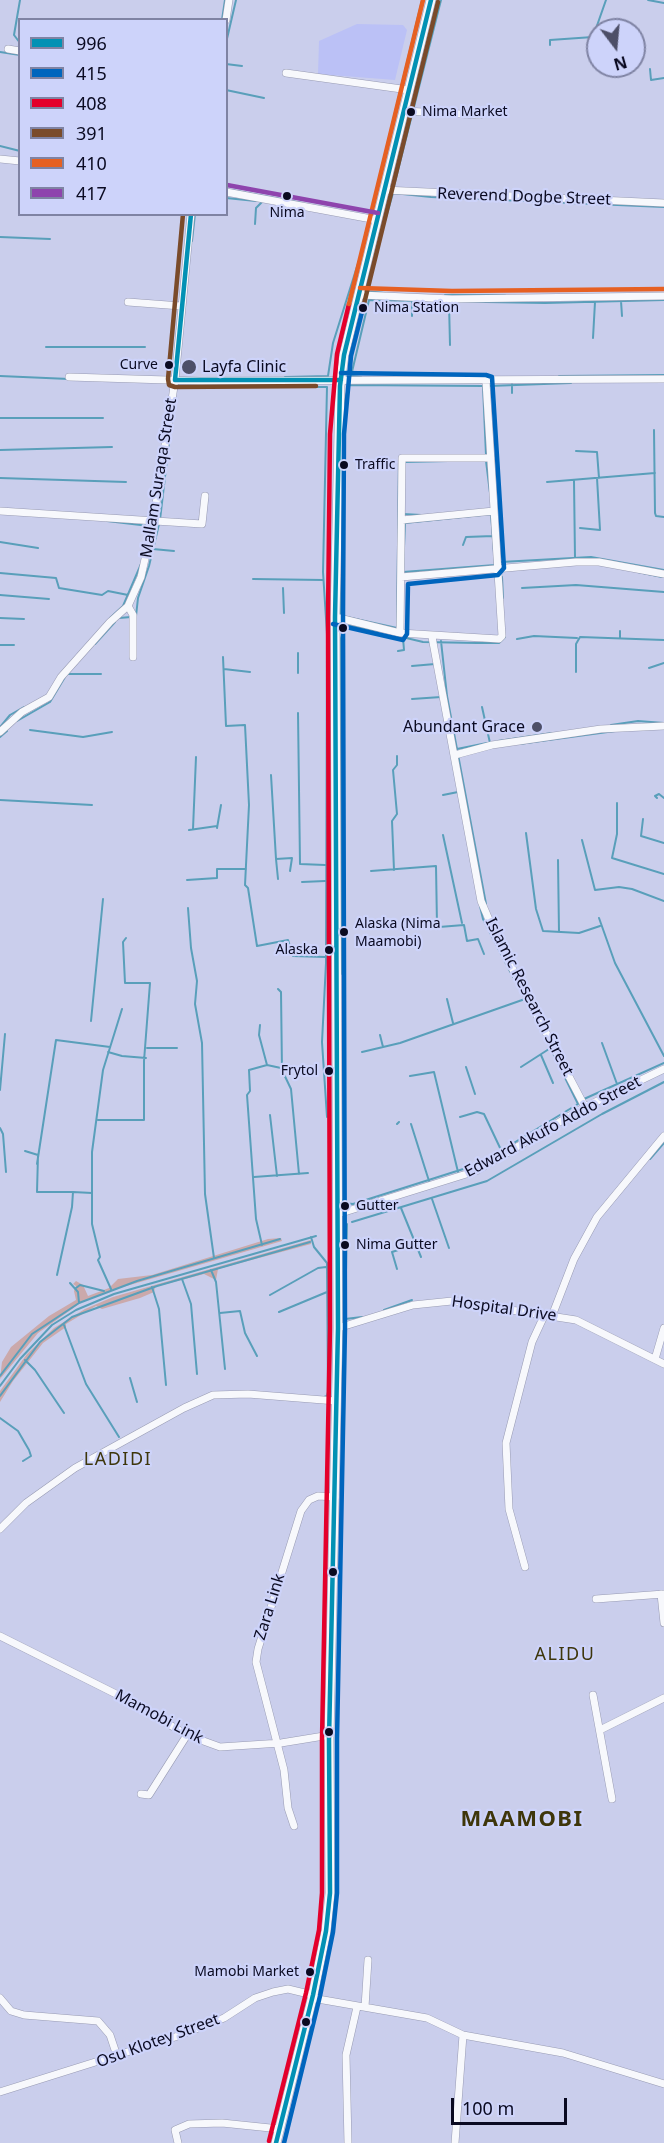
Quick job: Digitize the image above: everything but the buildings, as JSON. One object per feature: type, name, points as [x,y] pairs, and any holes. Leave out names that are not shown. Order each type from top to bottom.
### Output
[{"type":"street","points":[[226,18],[229,0]]},
{"type":"street","points":[[276,2143],[312,1996],[330,1893],[330,1735],[338,1329],[335,617],[340,380],[431,0]]},
{"type":"street","points":[[8,49],[18,51]]},
{"type":"street","points":[[286,73],[409,90]]},
{"type":"street","points":[[404,111],[480,116]]},
{"type":"street","points":[[0,159],[18,161]]},
{"type":"street","name":"Reverend Dogbe Street","points":[[384,190],[664,203]]},
{"type":"street","points":[[228,192],[377,220]]},
{"type":"street","name":"Mallam Suraqa Street","points":[[0,732],[22,712],[49,697],[62,677],[110,622],[129,606],[147,560],[175,380],[192,216]]},
{"type":"street","points":[[360,296],[441,299],[664,296]]},
{"type":"street","points":[[128,302],[181,306]]},
{"type":"street","points":[[69,377],[486,382],[572,378],[664,379]]},
{"type":"street","points":[[335,617],[400,633],[432,637],[499,639],[502,630],[486,382]]},
{"type":"street","points":[[400,633],[402,458],[491,458]]},
{"type":"street","points":[[0,511],[61,513],[153,523],[202,524],[205,496]]},
{"type":"street","points":[[402,520],[494,511]]},
{"type":"street","points":[[401,576],[599,562],[664,574]]},
{"type":"street","points":[[129,606],[133,615],[133,657]]},
{"type":"street","name":"Islamic Research Street","points":[[432,637],[482,901],[490,924],[585,1107]]},
{"type":"street","points":[[454,755],[492,745],[601,729],[664,726]]},
{"type":"street","name":"Edward Akufo Addo Street","points":[[338,1214],[476,1171],[585,1107],[664,1069]]},
{"type":"street","points":[[525,1567],[508,1509],[506,1443],[532,1342],[548,1316],[597,1216],[664,1136]]},
{"type":"street","name":"Hospital Drive","points":[[338,1329],[437,1300],[476,1304],[588,1325],[664,1364]]},
{"type":"street","points":[[655,1359],[664,1328]]},
{"type":"street","points":[[0,1529],[26,1503],[75,1468],[184,1408],[213,1395],[336,1401]]},
{"type":"street","name":"Zara Link","points":[[294,1826],[288,1808],[284,1770],[256,1662],[301,1510],[309,1500],[318,1496],[335,1497]]},
{"type":"street","points":[[596,1599],[663,1594],[664,1623]]},
{"type":"street","name":"Mamobi Link","points":[[0,1636],[124,1698],[187,1735],[220,1747],[276,1743],[330,1735]]},
{"type":"street","points":[[593,1695],[612,1799]]},
{"type":"street","points":[[600,1730],[664,1698]]},
{"type":"street","points":[[141,1794],[149,1795],[187,1735]]},
{"type":"street","points":[[348,2143],[346,2055],[361,2007],[368,1960]]},
{"type":"street","name":"Osu Klotey Street","points":[[0,2092],[117,2056],[224,2018],[255,1998],[288,1989],[361,2007],[427,2018],[463,2035],[563,2053],[664,2084]]},
{"type":"street","points":[[0,1998],[11,2011],[24,2015],[98,2021],[110,2035],[117,2056]]},
{"type":"street","points":[[455,2143],[463,2035]]},
{"type":"street","points":[[178,2143],[175,2130],[189,2124],[222,2123],[280,2129]]},
{"type":"shaded area","points":[[357,24],[403,25],[407,30],[395,80],[318,74],[319,41]]},
{"type":"shaded area","points":[[281,1238],[282,1241],[109,1291],[82,1302],[38,1333],[0,1379],[2,1362],[11,1347],[49,1316],[76,1300],[74,1291],[76,1286],[73,1284],[76,1281],[83,1285],[88,1296],[109,1288],[118,1279],[152,1275],[268,1239]]},
{"type":"shaded area","points":[[311,1240],[311,1244],[218,1269],[216,1280],[204,1274],[155,1287],[154,1292],[140,1298],[102,1309],[96,1306],[66,1324],[66,1327],[43,1343],[13,1381],[0,1402],[0,1391],[27,1354],[54,1328],[85,1309],[113,1297]]},
{"type":"waterway","points":[[18,40],[14,35],[20,0]]},
{"type":"waterway","points":[[222,18],[225,0]]},
{"type":"waterway","points":[[228,34],[236,0]]},
{"type":"waterway","points":[[370,216],[422,0]]},
{"type":"waterway","points":[[394,186],[441,0]]},
{"type":"waterway","points":[[600,18],[606,0]]},
{"type":"waterway","points":[[648,0],[664,3]]},
{"type":"waterway","points":[[550,45],[550,40],[586,37]]},
{"type":"waterway","points":[[0,52],[18,55]]},
{"type":"waterway","points":[[228,64],[242,66]]},
{"type":"waterway","points":[[650,69],[651,80],[664,78]]},
{"type":"waterway","points":[[228,90],[264,98]]},
{"type":"waterway","points":[[0,146],[18,150]]},
{"type":"waterway","points":[[231,190],[302,203]]},
{"type":"waterway","points":[[385,293],[365,291],[393,193],[431,197],[664,207]]},
{"type":"waterway","points":[[228,198],[256,201]]},
{"type":"waterway","points":[[255,224],[256,208],[262,202]]},
{"type":"waterway","points":[[192,241],[195,216]]},
{"type":"waterway","points":[[285,377],[328,376],[333,343],[360,257],[368,223]]},
{"type":"waterway","points":[[0,237],[50,239]]},
{"type":"waterway","points":[[445,295],[505,295]]},
{"type":"waterway","points":[[361,377],[351,376],[369,300],[545,303],[664,300]]},
{"type":"waterway","points":[[621,301],[622,316]]},
{"type":"waterway","points":[[412,302],[412,316]]},
{"type":"waterway","points":[[593,338],[595,302]]},
{"type":"waterway","points":[[449,303],[450,345]]},
{"type":"waterway","points":[[46,347],[145,347]]},
{"type":"waterway","points":[[559,376],[664,375]]},
{"type":"waterway","points":[[0,376],[69,379]]},
{"type":"waterway","points":[[489,386],[571,383]]},
{"type":"waterway","points":[[512,384],[512,393]]},
{"type":"waterway","points":[[349,385],[483,386],[486,455],[402,456],[399,460],[397,628],[341,614],[341,414],[349,385]]},
{"type":"waterway","points":[[176,387],[327,387],[323,572],[327,634],[326,963],[322,1042],[327,1117]]},
{"type":"waterway","points":[[0,418],[103,418]]},
{"type":"waterway","points":[[136,616],[138,598],[149,566],[160,520],[171,425]]},
{"type":"waterway","points":[[654,430],[655,513],[656,516],[664,517]]},
{"type":"waterway","points":[[0,450],[112,447]]},
{"type":"waterway","points":[[576,451],[597,452],[599,478]]},
{"type":"waterway","points":[[405,462],[448,461]]},
{"type":"waterway","points":[[486,461],[490,493]]},
{"type":"waterway","points":[[547,482],[655,473]]},
{"type":"waterway","points":[[0,478],[126,482]]},
{"type":"waterway","points":[[580,528],[600,530],[597,478]]},
{"type":"waterway","points":[[574,481],[575,558]]},
{"type":"waterway","points":[[403,514],[421,515]]},
{"type":"waterway","points":[[491,514],[495,565],[403,572],[405,523],[491,514]]},
{"type":"waterway","points":[[107,521],[149,526],[148,530]]},
{"type":"waterway","points":[[466,537],[493,536]]},
{"type":"waterway","points":[[463,545],[466,537]]},
{"type":"waterway","points":[[0,542],[38,548]]},
{"type":"waterway","points":[[153,549],[174,551]]},
{"type":"waterway","points":[[501,562],[591,557],[664,570]]},
{"type":"waterway","points":[[110,618],[123,606],[141,564]]},
{"type":"waterway","points":[[638,572],[662,577]]},
{"type":"waterway","points":[[0,573],[56,578],[59,588],[102,595],[108,591],[128,595]]},
{"type":"waterway","points":[[502,577],[503,598]]},
{"type":"waterway","points":[[253,579],[323,580]]},
{"type":"waterway","points":[[522,588],[576,585],[664,592]]},
{"type":"waterway","points":[[283,588],[284,613]]},
{"type":"waterway","points":[[0,595],[49,599]]},
{"type":"waterway","points":[[119,618],[131,617]]},
{"type":"waterway","points":[[0,618],[24,619]]},
{"type":"waterway","points":[[95,644],[115,622]]},
{"type":"waterway","points":[[341,974],[341,638],[345,625],[378,631]]},
{"type":"waterway","points":[[620,631],[620,638]]},
{"type":"waterway","points":[[398,636],[423,642],[477,643],[499,643],[505,637]]},
{"type":"waterway","points":[[517,639],[534,636],[577,638]]},
{"type":"waterway","points":[[576,672],[576,644],[580,637],[664,640]]},
{"type":"waterway","points":[[398,651],[404,650],[403,638]]},
{"type":"waterway","points":[[441,641],[447,696],[486,904]]},
{"type":"waterway","points":[[0,645],[14,645]]},
{"type":"waterway","points":[[298,653],[298,673]]},
{"type":"waterway","points":[[223,657],[226,726],[245,725],[249,805],[245,885],[248,888],[257,946],[288,940],[293,956],[325,957]]},
{"type":"waterway","points":[[649,668],[664,663]]},
{"type":"waterway","points":[[412,666],[435,664]]},
{"type":"waterway","points":[[224,669],[250,672]]},
{"type":"waterway","points":[[67,674],[101,674]]},
{"type":"waterway","points":[[17,721],[50,702],[65,677]]},
{"type":"waterway","points":[[412,699],[441,697]]},
{"type":"waterway","points":[[0,727],[10,715],[24,707]]},
{"type":"waterway","points":[[482,707],[490,743]]},
{"type":"waterway","points":[[298,713],[300,864],[325,865]]},
{"type":"waterway","points":[[611,725],[638,721],[664,723]]},
{"type":"waterway","points":[[30,730],[83,737],[112,732]]},
{"type":"waterway","points":[[0,737],[7,731]]},
{"type":"waterway","points":[[519,744],[615,731]]},
{"type":"waterway","points":[[498,741],[552,733]]},
{"type":"waterway","points":[[457,749],[487,743]]},
{"type":"waterway","points":[[394,870],[392,821],[397,814],[393,770],[397,765],[397,756]]},
{"type":"waterway","points":[[193,829],[196,757]]},
{"type":"waterway","points":[[271,775],[276,859],[292,858],[290,871]]},
{"type":"waterway","points":[[443,795],[458,792]]},
{"type":"waterway","points":[[657,798],[655,796],[659,794],[664,798]]},
{"type":"waterway","points":[[0,800],[92,805]]},
{"type":"waterway","points":[[617,803],[617,834],[612,858],[664,874]]},
{"type":"waterway","points":[[217,828],[221,805]]},
{"type":"waterway","points":[[643,819],[641,836],[664,843]]},
{"type":"waterway","points":[[189,830],[217,826]]},
{"type":"waterway","points":[[526,833],[536,909],[543,931],[579,933],[600,926]]},
{"type":"waterway","points":[[443,835],[462,923]]},
{"type":"waterway","points":[[582,840],[595,890],[619,887],[632,889],[664,901]]},
{"type":"waterway","points":[[276,859],[278,879]]},
{"type":"waterway","points":[[558,860],[559,932]]},
{"type":"waterway","points":[[371,871],[436,866],[437,925],[439,927],[464,925],[467,941],[478,939],[484,954]]},
{"type":"waterway","points":[[187,880],[217,878],[217,869],[246,869]]},
{"type":"waterway","points":[[302,882],[325,881]]},
{"type":"waterway","points":[[91,1021],[103,899]]},
{"type":"waterway","points":[[480,906],[483,919],[513,977]]},
{"type":"waterway","points":[[188,908],[191,948],[197,981],[195,1004],[202,1043],[205,1194],[214,1258]]},
{"type":"waterway","points":[[599,918],[615,963],[664,1056]]},
{"type":"waterway","points":[[98,1120],[144,1120],[144,1061],[150,983],[125,983],[123,942],[126,938]]},
{"type":"waterway","points":[[516,969],[544,1022]]},
{"type":"waterway","points":[[278,989],[281,992],[282,1071]]},
{"type":"waterway","points":[[447,999],[453,1023]]},
{"type":"waterway","points":[[362,1052],[400,1043],[525,999]]},
{"type":"waterway","points":[[111,1289],[98,1260],[100,1257],[92,1224],[92,1152],[103,1070],[122,1009]]},
{"type":"waterway","points":[[260,1025],[259,1035],[267,1065],[281,1068],[291,1089],[299,1174]]},
{"type":"waterway","points":[[0,1090],[5,1034]]},
{"type":"waterway","points":[[380,1035],[383,1047]]},
{"type":"waterway","points":[[341,1199],[344,1203],[353,1204],[479,1164],[578,1104],[544,1035]]},
{"type":"waterway","points":[[553,1038],[565,1062]]},
{"type":"waterway","points":[[37,1164],[56,1040],[110,1047]]},
{"type":"waterway","points":[[602,1043],[617,1084]]},
{"type":"waterway","points":[[147,1048],[177,1048]]},
{"type":"waterway","points":[[521,1067],[549,1049]]},
{"type":"waterway","points":[[108,1052],[146,1058]]},
{"type":"waterway","points":[[541,1055],[553,1083]]},
{"type":"waterway","points":[[584,1099],[664,1063]]},
{"type":"waterway","points":[[262,1245],[256,1219],[247,1095],[250,1091],[249,1070],[267,1065]]},
{"type":"waterway","points":[[466,1067],[475,1094]]},
{"type":"waterway","points":[[410,1076],[434,1072],[458,1172]]},
{"type":"waterway","points":[[352,1222],[487,1181],[602,1114],[664,1082]]},
{"type":"waterway","points":[[460,1117],[477,1112],[484,1114],[502,1152]]},
{"type":"waterway","points":[[270,1115],[277,1176]]},
{"type":"waterway","points":[[411,1124],[429,1181]]},
{"type":"waterway","points":[[0,1128],[3,1134],[6,1172]]},
{"type":"waterway","points":[[650,1159],[664,1143]]},
{"type":"waterway","points":[[25,1151],[38,1155],[37,1192],[73,1192]]},
{"type":"waterway","points":[[254,1177],[308,1173]]},
{"type":"waterway","points":[[57,1275],[72,1207],[73,1192],[92,1193]]},
{"type":"waterway","points":[[432,1199],[449,1248]]},
{"type":"waterway","points":[[401,1208],[421,1257]]},
{"type":"waterway","points":[[347,1224],[345,1319],[362,1317]]},
{"type":"waterway","points":[[0,1386],[20,1359],[52,1325],[76,1310],[114,1294],[316,1236]]},
{"type":"waterway","points":[[311,1237],[314,1247],[327,1263],[328,1392],[324,1397]]},
{"type":"waterway","points":[[0,1376],[32,1334],[79,1303],[137,1281],[280,1239]]},
{"type":"waterway","points":[[0,1396],[40,1342],[72,1317],[157,1286],[310,1242]]},
{"type":"waterway","points":[[397,1269],[392,1252],[414,1245]]},
{"type":"waterway","points":[[270,1295],[318,1268],[326,1267]]},
{"type":"waterway","points":[[211,1270],[216,1282],[225,1369]]},
{"type":"waterway","points":[[182,1279],[191,1304],[197,1374]]},
{"type":"waterway","points":[[70,1283],[78,1292],[79,1303]]},
{"type":"waterway","points":[[76,1288],[80,1285],[104,1291]]},
{"type":"waterway","points":[[152,1287],[159,1309],[166,1385]]},
{"type":"waterway","points":[[279,1312],[327,1292]]},
{"type":"waterway","points":[[384,1310],[412,1300]]},
{"type":"waterway","points":[[220,1313],[240,1311],[245,1333],[257,1356]]},
{"type":"waterway","points":[[64,1325],[86,1384],[119,1437]]},
{"type":"waterway","points":[[25,1360],[35,1370],[64,1413]]},
{"type":"waterway","points":[[130,1378],[137,1402]]},
{"type":"waterway","points":[[0,1418],[18,1431],[29,1450],[31,1456],[23,1461]]},
{"type":"transit line","name":"410","points":[[349,304],[423,0]]},
{"type":"transit line","name":"996","points":[[276,2143],[313,1995],[326,1931],[330,1893],[329,1739],[338,1328],[335,617],[340,386],[344,355],[431,0]]},
{"type":"transit line","name":"391","points":[[363,308],[438,2]]},
{"type":"transit line","name":"417","points":[[228,185],[378,213]]},
{"type":"transit line","name":"391","points":[[183,216],[169,385],[175,387],[316,386]]},
{"type":"transit line","name":"996","points":[[191,216],[175,380],[341,380]]},
{"type":"transit line","name":"410","points":[[360,288],[452,291],[664,289]]},
{"type":"transit line","name":"408","points":[[269,2141],[306,1993],[319,1930],[322,1893],[322,1739],[330,1328],[328,617],[330,434],[337,354],[349,304]]},
{"type":"transit line","name":"415","points":[[284,2143],[320,1996],[333,1932],[337,1893],[337,1739],[345,1328],[344,434],[351,356],[363,308]]},
{"type":"transit line","name":"415","points":[[333,624],[403,640],[407,634],[408,584],[498,575],[504,568],[492,377],[486,375],[341,373]]},
{"type":"place","name":"Nima Market","points":[[411,112]]},
{"type":"place","name":"Nima","points":[[287,196]]},
{"type":"place","name":"Nima Station","points":[[363,308]]},
{"type":"place","name":"Curve","points":[[169,365]]},
{"type":"place","name":"Layfa Clinic","points":[[189,367]]},
{"type":"place","name":"Traffic","points":[[344,465]]},
{"type":"place","name":"Abundant Grace","points":[[537,727]]},
{"type":"place","name":"Alaska (Nima Maamobi)","points":[[344,932]]},
{"type":"place","name":"Alaska","points":[[329,950]]},
{"type":"place","name":"Frytol","points":[[329,1071]]},
{"type":"place","name":"Gutter","points":[[345,1206]]},
{"type":"place","name":"Nima Gutter","points":[[345,1245]]},
{"type":"place","name":"Mamobi Market","points":[[310,1972]]},
{"type":"district","name":"LADIDI","points":[[118,1460]]},
{"type":"district","name":"ALIDU","points":[[565,1655]]},
{"type":"district","name":"MAAMOBI","points":[[522,1820]]}]
